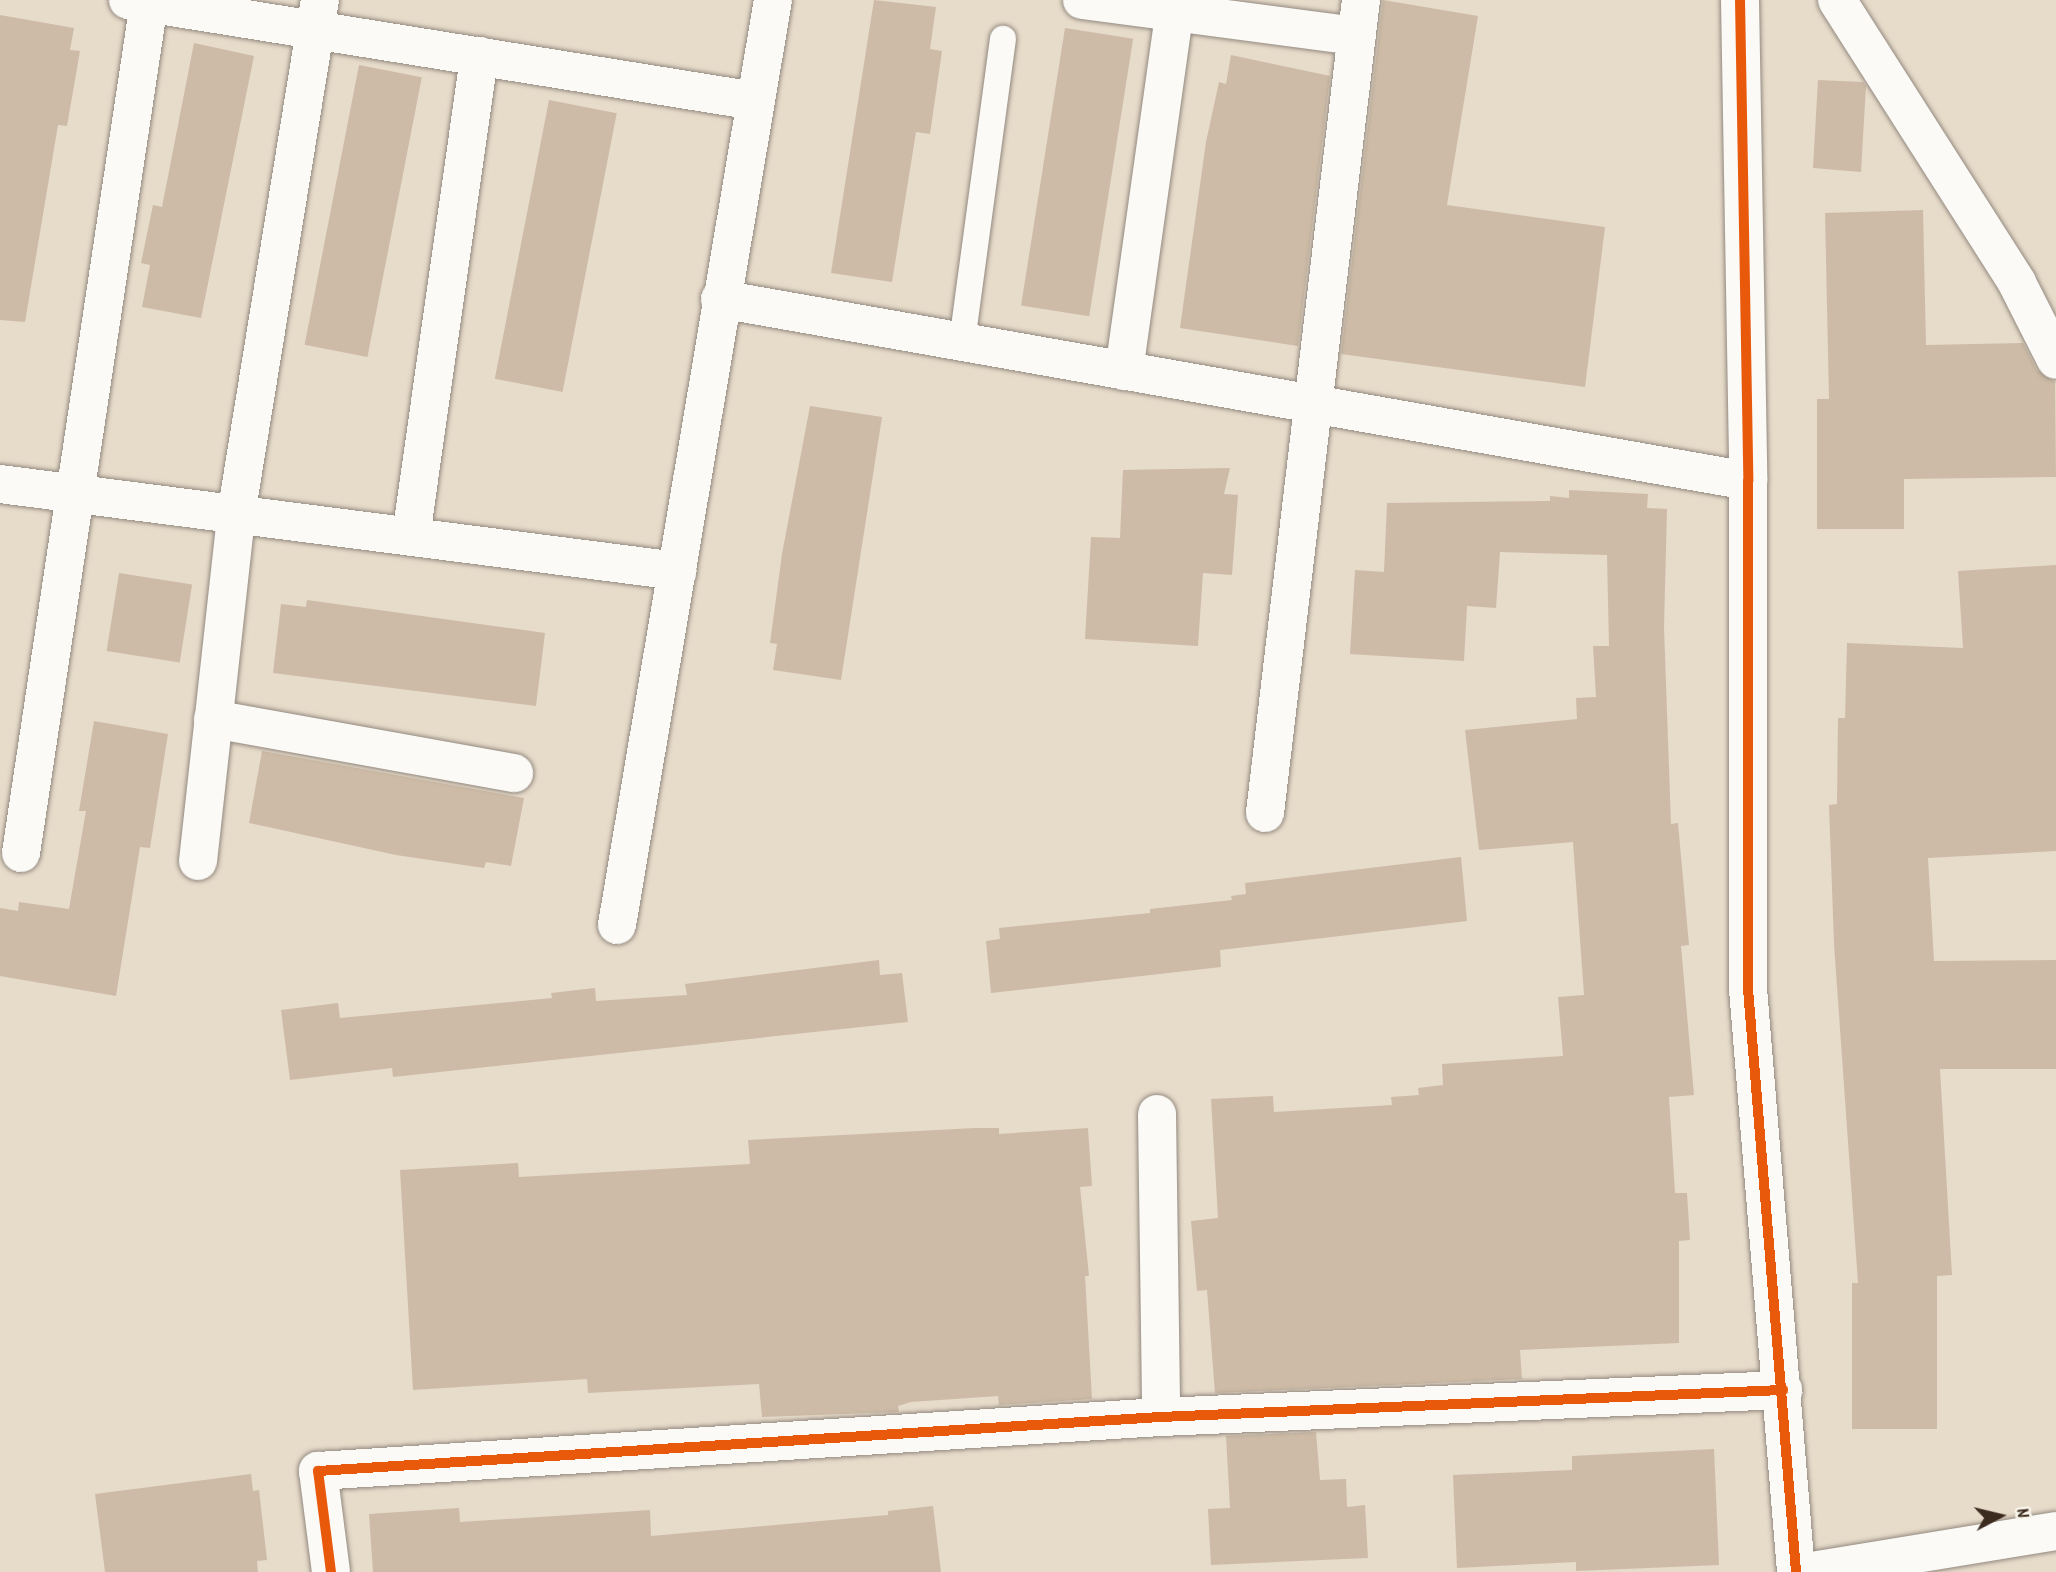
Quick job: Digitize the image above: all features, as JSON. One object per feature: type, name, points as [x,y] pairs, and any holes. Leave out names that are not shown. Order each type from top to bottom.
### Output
[{"type":"street","points":[[617,925],[720,299],[773,0]]},
{"type":"street","points":[[1082,0],[1359,18],[1310,404],[1265,813]]},
{"type":"street","points":[[1740,0],[1748,481],[1748,989],[1796,1572]]},
{"type":"street","points":[[1837,0],[2017,283],[2056,360]]},
{"type":"street","points":[[21,853],[74,492],[139,2],[317,15],[479,56],[755,101]]},
{"type":"street","points":[[1124,371],[1175,6]]},
{"type":"street","points":[[198,861],[236,515],[317,15]]},
{"type":"street","points":[[411,536],[479,56]]},
{"type":"street","points":[[720,299],[1748,481]]},
{"type":"street","points":[[0,484],[677,572]]},
{"type":"street","points":[[213,719],[514,773]]},
{"type":"street","points":[[1157,1114],[1161,1417]]},
{"type":"street","points":[[331,1572],[318,1471],[1161,1417],[1783,1390]]},
{"type":"street","points":[[1805,1572],[2056,1531]]},
{"type":"lane","points":[[962,342],[1003,39]]},
{"type":"building","points":[[874,0],[936,7],[930,49],[942,51],[930,134],[916,132],[892,282],[831,273]]},
{"type":"building","points":[[1383,0],[1478,16],[1447,205],[1605,227],[1585,387],[1341,354]]},
{"type":"building","points":[[0,15],[74,28],[70,50],[80,51],[67,126],[58,125],[25,322],[0,320]]},
{"type":"building","points":[[1065,28],[1133,39],[1089,316],[1021,306]]},
{"type":"building","points":[[194,43],[254,56],[201,318],[142,307],[150,265],[141,263],[153,205],[162,207]]},
{"type":"building","points":[[1231,55],[1330,76],[1298,346],[1180,328],[1206,142],[1219,82],[1226,84]]},
{"type":"building","points":[[359,65],[422,77],[367,357],[305,345]]},
{"type":"building","points":[[1818,80],[1863,82],[1866,86],[1861,172],[1813,168]]},
{"type":"building","points":[[549,100],[617,113],[563,392],[495,379]]},
{"type":"building","points":[[1923,210],[1926,345],[2023,343],[2037,370],[2055,382],[2056,477],[1904,479],[1904,529],[1817,529],[1817,399],[1829,399],[1825,213]]},
{"type":"building","points":[[810,406],[882,417],[841,680],[773,670],[777,644],[770,643],[782,554]]},
{"type":"building","points":[[1230,468],[1224,494],[1238,495],[1232,575],[1203,573],[1198,646],[1085,639],[1091,537],[1120,538],[1123,470]]},
{"type":"building","points":[[1569,490],[1648,494],[1647,508],[1667,509],[1664,627],[1671,824],[1678,823],[1689,945],[1681,946],[1694,1095],[1669,1097],[1675,1193],[1687,1193],[1690,1240],[1679,1241],[1679,1343],[1520,1350],[1522,1379],[1215,1393],[1207,1290],[1197,1291],[1191,1221],[1218,1218],[1211,1099],[1273,1096],[1274,1112],[1392,1105],[1391,1097],[1419,1095],[1418,1088],[1443,1085],[1442,1064],[1563,1056],[1558,997],[1584,995],[1573,842],[1479,850],[1465,730],[1577,719],[1576,698],[1596,697],[1593,646],[1609,646],[1607,555],[1500,552],[1496,608],[1467,606],[1464,661],[1350,654],[1355,570],[1384,572],[1387,503],[1550,501],[1550,496],[1569,498]]},
{"type":"building","points":[[2056,565],[2056,851],[1928,858],[1934,961],[2056,960],[2056,1069],[1940,1069],[1952,1275],[1937,1276],[1937,1429],[1852,1429],[1852,1283],[1858,1283],[1834,944],[1829,805],[1837,804],[1838,718],[1845,718],[1847,643],[1963,648],[1958,571]]},
{"type":"building","points":[[119,573],[192,585],[180,663],[107,651]]},
{"type":"building","points":[[307,600],[545,633],[536,706],[273,673],[281,604],[306,607]]},
{"type":"building","points":[[94,721],[168,734],[150,848],[140,847],[116,996],[0,976],[0,908],[18,911],[19,902],[69,909],[86,811],[79,811]]},
{"type":"building","points":[[262,751],[524,798],[511,866],[486,862],[484,868],[396,855],[249,823]]},
{"type":"building","points":[[1461,857],[1467,921],[1220,950],[1221,967],[991,993],[986,941],[1000,939],[999,928],[1150,913],[1150,909],[1232,900],[1231,896],[1246,894],[1245,883]]},
{"type":"building","points":[[879,960],[880,975],[902,973],[908,1022],[393,1077],[392,1068],[290,1080],[281,1010],[338,1003],[340,1018],[552,998],[551,993],[595,988],[596,1001],[687,995],[685,984]]},
{"type":"building","points":[[999,1128],[999,1134],[1088,1128],[1092,1186],[1080,1187],[1089,1276],[1085,1276],[1092,1399],[999,1405],[998,1396],[911,1402],[898,1406],[899,1412],[762,1417],[759,1384],[588,1393],[587,1379],[413,1390],[400,1170],[518,1163],[519,1177],[750,1164],[748,1140]]},
{"type":"building","points":[[1316,1432],[1320,1480],[1346,1479],[1347,1507],[1365,1505],[1368,1558],[1211,1565],[1208,1509],[1230,1508],[1226,1436]]},
{"type":"building","points":[[1714,1449],[1719,1565],[1576,1571],[1576,1562],[1457,1568],[1453,1475],[1572,1470],[1572,1456]]},
{"type":"building","points":[[251,1474],[253,1491],[259,1490],[267,1560],[257,1561],[258,1572],[105,1572],[95,1494]]},
{"type":"building","points":[[933,1506],[941,1572],[373,1572],[369,1514],[459,1508],[460,1522],[650,1510],[651,1536],[888,1515],[888,1511]]},
{"type":"cycle path","points":[[1740,0],[1748,481],[1748,989],[1796,1572]]},
{"type":"cycle path","points":[[331,1572],[318,1471],[1161,1417],[1783,1390]]}]
